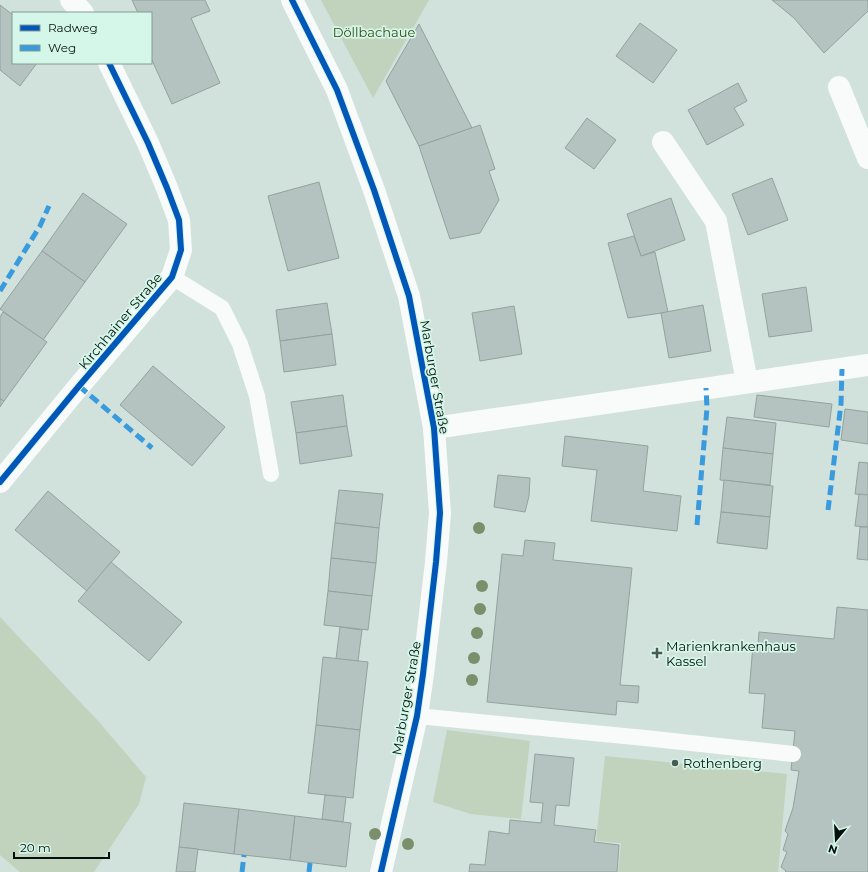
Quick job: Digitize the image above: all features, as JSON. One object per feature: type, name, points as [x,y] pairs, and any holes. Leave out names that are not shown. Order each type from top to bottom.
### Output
[{"type":"street","points":[[71,0],[82,12]]},
{"type":"street","name":"Marburger Straße","points":[[292,0],[337,90],[374,190],[409,296],[434,428],[440,513],[424,674],[417,716],[381,872]]},
{"type":"street","name":"Kirchhainer Straße","points":[[0,482],[84,380],[172,277],[181,250],[179,220],[167,188],[148,143],[110,64]]},
{"type":"street","points":[[839,87],[868,158]]},
{"type":"street","points":[[663,142],[716,221],[747,382]]},
{"type":"street","name":"Marburger Straße","points":[[434,428],[747,382],[868,366]]},
{"type":"lane","points":[[172,277],[222,308],[240,344],[257,396],[271,474]]},
{"type":"lane","points":[[417,716],[793,754]]},
{"type":"green space","name":"Döllbachaue","points":[[321,0],[429,0],[373,98]]},
{"type":"green space","points":[[0,617],[99,722],[146,777],[139,804],[94,872],[20,872],[0,855]]},
{"type":"green space","points":[[447,730],[530,741],[521,819],[471,814],[433,802]]},
{"type":"green space","points":[[605,756],[787,774],[778,872],[618,872],[621,843],[596,841]]},
{"type":"building","points":[[132,0],[205,0],[210,11],[191,18],[220,83],[172,104],[152,60],[152,12],[138,12]]},
{"type":"building","points":[[772,0],[868,0],[868,11],[824,53],[794,18]]},
{"type":"building","points":[[0,5],[12,14],[12,64],[36,64],[20,86],[0,70]]},
{"type":"building","points":[[640,23],[677,50],[653,83],[616,56]]},
{"type":"building","points":[[419,24],[472,128],[419,146],[386,81]]},
{"type":"building","points":[[738,83],[747,101],[734,108],[744,125],[707,145],[688,110]]},
{"type":"building","points":[[587,118],[616,140],[594,169],[565,148]]},
{"type":"building","points":[[480,125],[495,169],[489,171],[499,200],[480,233],[450,239],[419,146]]},
{"type":"building","points":[[772,178],[788,220],[748,235],[732,194]]},
{"type":"building","points":[[319,182],[339,258],[288,271],[268,196]]},
{"type":"building","points":[[83,193],[127,224],[85,282],[42,251]]},
{"type":"building","points":[[671,198],[685,240],[641,256],[627,214]]},
{"type":"building","points":[[634,236],[641,256],[655,252],[668,312],[628,318],[608,243]]},
{"type":"building","points":[[42,251],[85,282],[43,340],[0,309]]},
{"type":"building","points":[[806,287],[812,331],[769,337],[762,294]]},
{"type":"building","points":[[327,303],[332,334],[280,341],[276,310]]},
{"type":"building","points":[[703,305],[711,351],[669,358],[661,313]]},
{"type":"building","points":[[514,306],[522,354],[480,361],[472,313]]},
{"type":"building","points":[[3,312],[47,342],[4,401],[0,399],[0,317]]},
{"type":"building","points":[[332,334],[336,365],[284,372],[280,341]]},
{"type":"building","points":[[153,366],[225,427],[192,466],[120,405]]},
{"type":"building","points":[[343,395],[347,426],[296,433],[291,402]]},
{"type":"building","points":[[757,395],[832,404],[829,427],[754,417]]},
{"type":"building","points":[[0,399],[4,401],[0,407]]},
{"type":"building","points":[[845,409],[868,412],[868,444],[841,440]]},
{"type":"building","points":[[727,417],[776,423],[773,454],[723,448]]},
{"type":"building","points":[[347,426],[352,456],[300,464],[296,433]]},
{"type":"building","points":[[565,436],[648,446],[643,491],[681,496],[677,531],[591,521],[597,470],[562,466]]},
{"type":"building","points":[[723,448],[773,454],[770,485],[720,480]]},
{"type":"building","points":[[859,462],[868,463],[868,495],[855,494]]},
{"type":"building","points":[[498,475],[530,478],[529,496],[525,512],[494,507]]},
{"type":"building","points":[[724,480],[773,486],[770,517],[721,512]]},
{"type":"building","points":[[339,490],[383,494],[379,528],[335,523]]},
{"type":"building","points":[[48,491],[120,552],[87,591],[15,530]]},
{"type":"building","points":[[859,494],[868,495],[868,527],[855,526]]},
{"type":"building","points":[[721,512],[770,517],[767,549],[717,543]]},
{"type":"building","points":[[335,523],[379,528],[376,563],[331,558]]},
{"type":"building","points":[[860,527],[868,527],[868,560],[857,559]]},
{"type":"building","points":[[525,540],[555,543],[553,560],[632,568],[620,685],[639,686],[638,703],[617,701],[616,715],[487,702],[502,554],[523,556]]},
{"type":"building","points":[[331,558],[376,563],[372,596],[328,591]]},
{"type":"building","points":[[111,562],[182,622],[149,661],[78,601]]},
{"type":"building","points":[[328,591],[372,596],[368,630],[324,625]]},
{"type":"building","points":[[837,607],[868,610],[868,872],[785,872],[786,871],[781,867],[787,852],[783,850],[788,834],[785,831],[793,808],[799,771],[791,770],[795,731],[762,728],[765,694],[749,693],[753,645],[758,646],[759,632],[834,639]]},
{"type":"building","points":[[340,627],[362,630],[358,661],[336,659]]},
{"type":"building","points":[[323,657],[368,662],[360,730],[316,725]]},
{"type":"building","points":[[316,725],[360,730],[353,798],[308,793]]},
{"type":"building","points":[[535,754],[574,758],[569,806],[556,805],[554,825],[596,830],[594,842],[619,845],[617,872],[469,872],[470,864],[485,865],[489,831],[509,834],[510,820],[541,823],[543,803],[530,802]]},
{"type":"building","points":[[325,795],[346,797],[343,822],[322,819]]},
{"type":"building","points":[[184,803],[239,809],[234,854],[179,847]]},
{"type":"building","points":[[239,809],[295,816],[290,860],[234,854]]},
{"type":"building","points":[[295,816],[351,823],[346,867],[290,860]]},
{"type":"building","points":[[179,847],[198,849],[195,872],[176,872]]},
{"type":"marked path","points":[[0,291],[40,226],[49,206]]},
{"type":"marked path","points":[[828,510],[841,404],[842,369]]},
{"type":"marked path","points":[[79,386],[152,448]]},
{"type":"marked path","points":[[697,525],[707,408],[706,388]]},
{"type":"marked path","points":[[242,872],[244,855]]},
{"type":"marked path","points":[[309,872],[310,863]]},
{"type":"cycle path","points":[[292,0],[337,90],[374,190],[409,296],[434,428],[440,513],[423,674],[417,716],[381,872]]},
{"type":"cycle path","points":[[0,482],[172,277],[181,250],[179,220],[167,188],[148,143],[109,64]]},
{"type":"place","name":"Marienkrankenhaus Kassel","points":[[657,653]]},
{"type":"place","name":"Rothenberg","points":[[675,763]]}]
